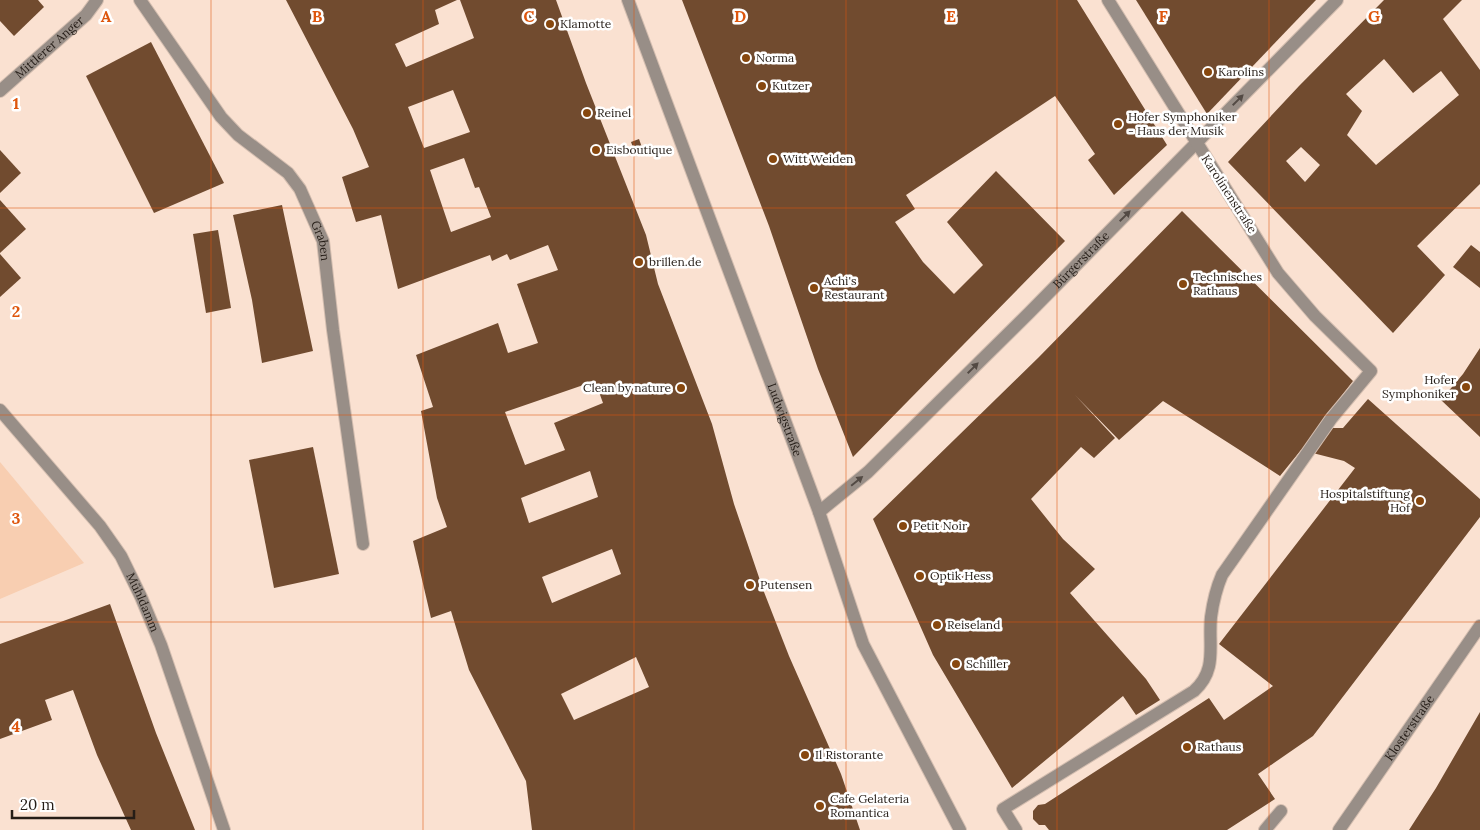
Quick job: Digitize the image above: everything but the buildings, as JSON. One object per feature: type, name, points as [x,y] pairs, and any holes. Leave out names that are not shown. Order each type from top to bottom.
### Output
[{"type":"street","name":"Mittlerer Anger","points":[[0,91],[86,14],[97,0]]},
{"type":"street","name":"Graben","points":[[140,0],[221,117],[238,135],[288,174],[300,189],[324,241],[333,330],[363,544]]},
{"type":"street","name":"Ludwigstraße","points":[[628,0],[819,512],[863,644],[960,830]]},
{"type":"street","name":"Karolinenstraße","points":[[1016,830],[1002,809],[1194,691],[1202,684],[1210,667],[1211,619],[1215,592],[1222,575],[1237,550],[1331,419],[1371,371],[1315,316],[1278,273],[1108,0]]},
{"type":"street","name":"Bürgerstraße","points":[[819,512],[875,465],[1029,313],[1337,0]]},
{"type":"street","name":"Mühldamm","points":[[0,410],[100,526],[121,556],[161,645],[224,830]]},
{"type":"street","name":"Klosterstraße","points":[[1338,830],[1480,626]]},
{"type":"street","points":[[1265,830],[1281,811]]},
{"type":"shaded area","points":[[0,462],[84,563],[0,599]]},
{"type":"place","name":"Klamotte","points":[[550,24]]},
{"type":"place","name":"Norma","points":[[746,58]]},
{"type":"place","name":"Karolins","points":[[1208,72]]},
{"type":"place","name":"Kutzer","points":[[762,86]]},
{"type":"place","name":"Reinel","points":[[587,113]]},
{"type":"place","name":"Hofer Symphoniker - Haus der Musik","points":[[1118,124]]},
{"type":"place","name":"Eisboutique","points":[[596,150]]},
{"type":"place","name":"Witt Weiden","points":[[773,159]]},
{"type":"place","name":"brillen.de","points":[[639,262]]},
{"type":"place","name":"Technisches Rathaus","points":[[1183,284]]},
{"type":"place","name":"Achi's Restaurant","points":[[814,288]]},
{"type":"place","name":"Hofer Symphoniker","points":[[1466,387]]},
{"type":"place","name":"Clean by nature","points":[[681,388]]},
{"type":"place","name":"Hospitalstiftung Hof","points":[[1420,501]]},
{"type":"place","name":"Petit Noir","points":[[903,526]]},
{"type":"place","name":"Optik Hess","points":[[920,576]]},
{"type":"place","name":"Putensen","points":[[750,585]]},
{"type":"place","name":"Reiseland","points":[[937,625]]},
{"type":"place","name":"Schiller","points":[[956,664]]},
{"type":"place","name":"Rathaus","points":[[1187,747]]},
{"type":"place","name":"Il Ristorante","points":[[805,755]]},
{"type":"place","name":"Cafe Gelateria Romantica","points":[[820,806]]}]
